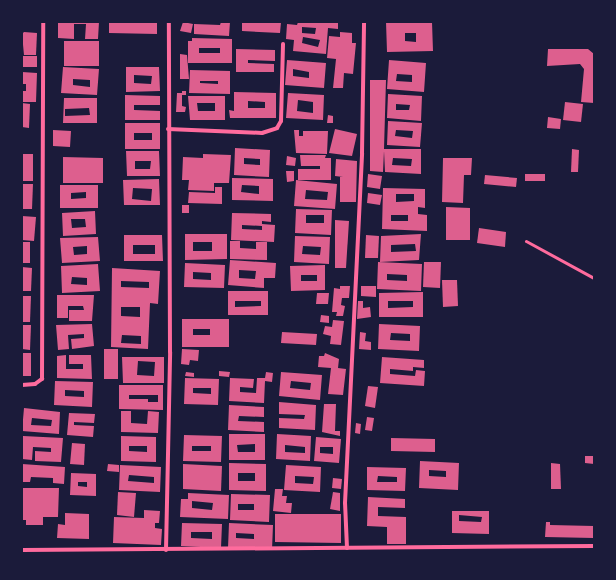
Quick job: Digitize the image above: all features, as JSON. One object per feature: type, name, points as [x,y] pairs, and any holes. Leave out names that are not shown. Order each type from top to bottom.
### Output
[{"type":"street","points":[[22,385],[35,384],[42,379],[43,22]]},
{"type":"street","points":[[166,550],[170,352],[168,129],[169,22]]},
{"type":"street","points":[[347,548],[345,503],[362,153],[364,22]]},
{"type":"street","points":[[168,129],[262,133],[277,128],[281,121],[284,44]]},
{"type":"street","points":[[22,550],[594,546]]},
{"type":"lane","points":[[526,241],[594,278]]},
{"type":"building","points":[[58,22],[99,22],[98,39],[85,39],[86,24],[74,24],[74,39],[58,38]]},
{"type":"building","points":[[109,22],[157,22],[157,34],[109,33]]},
{"type":"building","points":[[183,22],[193,24],[191,33],[180,31]]},
{"type":"building","points":[[221,22],[230,22],[229,36],[194,34],[194,24],[220,25]]},
{"type":"building","points":[[242,22],[281,22],[280,33],[242,31]]},
{"type":"building","points":[[298,22],[338,22],[338,29],[328,28],[326,54],[293,51],[294,40],[286,39],[287,24],[297,25]],"holes":[[[302,27],[316,28],[315,34],[302,33]],[[303,37],[320,40],[318,47],[302,43]]]},
{"type":"building","points":[[386,22],[432,22],[433,51],[387,52]],"holes":[[[405,33],[416,33],[416,42],[405,41]]]},
{"type":"building","points":[[24,32],[37,33],[36,55],[24,55],[22,34]]},
{"type":"building","points":[[340,32],[352,33],[352,43],[356,43],[353,74],[344,73],[343,88],[333,88],[336,59],[327,58],[329,36],[340,37]]},
{"type":"building","points":[[192,38],[232,39],[232,63],[188,63],[188,41],[192,41]],"holes":[[[199,48],[220,48],[220,53],[199,53]]]},
{"type":"building","points":[[64,41],[99,41],[99,66],[64,66]]},
{"type":"building","points":[[236,49],[275,50],[275,61],[248,60],[248,63],[274,64],[274,72],[236,72]]},
{"type":"building","points":[[548,49],[588,49],[594,54],[594,103],[581,102],[584,69],[580,64],[547,66]]},
{"type":"building","points":[[180,54],[187,55],[189,79],[180,79]]},
{"type":"building","points":[[22,56],[37,56],[37,67],[22,67]]},
{"type":"building","points":[[287,60],[326,63],[324,88],[285,85]],"holes":[[[293,69],[309,72],[309,78],[293,76]]]},
{"type":"building","points":[[389,60],[426,63],[424,92],[387,89]],"holes":[[[397,74],[412,75],[412,82],[396,81]]]},
{"type":"building","points":[[63,67],[99,69],[97,95],[61,93]],"holes":[[[73,79],[90,80],[90,87],[73,85]]]},
{"type":"building","points":[[126,67],[159,67],[160,91],[126,92]],"holes":[[[134,75],[152,76],[151,84],[134,83]]]},
{"type":"building","points":[[190,70],[230,71],[230,94],[189,93]],"holes":[[[200,81],[218,81],[218,84],[200,83]]]},
{"type":"building","points":[[22,72],[37,73],[36,102],[22,102],[22,91],[26,91],[26,84],[22,84]]},
{"type":"building","points":[[370,80],[386,80],[384,149],[421,149],[421,174],[385,172],[384,151],[383,172],[370,171]],"holes":[[[393,158],[412,159],[411,166],[392,165]]]},
{"type":"building","points":[[182,91],[186,91],[186,95],[182,95],[182,106],[186,107],[185,112],[176,112],[177,93],[182,93]]},
{"type":"building","points":[[234,92],[276,93],[276,118],[230,118],[229,110],[234,111]],"holes":[[[248,101],[265,102],[265,108],[248,108]]]},
{"type":"building","points":[[288,93],[324,95],[323,120],[286,118]],"holes":[[[298,100],[313,102],[313,113],[297,111]]]},
{"type":"building","points":[[388,94],[422,96],[421,121],[387,118]],"holes":[[[396,104],[410,105],[409,110],[396,110]]]},
{"type":"building","points":[[125,95],[160,96],[160,105],[134,105],[134,110],[160,111],[160,120],[125,120]]},
{"type":"building","points":[[188,96],[225,96],[225,120],[190,120]],"holes":[[[197,103],[215,103],[215,111],[198,111]]]},
{"type":"building","points":[[64,98],[97,98],[97,123],[63,123]],"holes":[[[89,108],[90,115],[65,116],[65,109]]]},
{"type":"building","points":[[565,102],[583,104],[581,122],[563,120]]},
{"type":"building","points":[[22,103],[30,104],[29,128],[22,127]]},
{"type":"building","points":[[328,115],[333,116],[333,123],[327,123]]},
{"type":"building","points":[[548,117],[561,119],[560,129],[547,128]]},
{"type":"building","points":[[388,121],[422,123],[420,147],[387,145]],"holes":[[[396,130],[413,131],[412,138],[395,136]]]},
{"type":"building","points":[[125,123],[160,123],[160,149],[125,149]],"holes":[[[134,133],[152,133],[152,140],[134,140]]]},
{"type":"building","points":[[335,129],[357,134],[352,156],[329,153]]},
{"type":"building","points":[[53,130],[71,131],[70,147],[53,146]]},
{"type":"building","points":[[294,130],[299,130],[299,136],[303,136],[303,131],[328,131],[327,154],[296,153]]},
{"type":"building","points":[[235,148],[270,150],[269,177],[234,175]],"holes":[[[244,158],[260,159],[260,165],[244,164]]]},
{"type":"building","points":[[572,149],[579,150],[578,172],[571,172]]},
{"type":"building","points":[[126,151],[159,151],[160,176],[127,176]],"holes":[[[135,161],[151,161],[150,169],[135,169]]]},
{"type":"building","points":[[22,154],[33,154],[33,181],[22,181]]},
{"type":"building","points":[[203,154],[231,155],[229,183],[214,183],[214,191],[188,190],[189,180],[182,180],[183,157],[203,158]]},
{"type":"building","points":[[300,155],[326,155],[325,158],[331,158],[331,180],[298,180],[298,169],[320,169],[320,166],[301,166]]},
{"type":"building","points":[[287,156],[296,158],[295,166],[286,165]]},
{"type":"building","points":[[63,157],[103,158],[103,183],[63,183]]},
{"type":"building","points":[[443,158],[472,158],[471,175],[464,175],[463,203],[442,202]]},
{"type":"building","points":[[336,159],[357,161],[356,202],[340,202],[340,177],[343,177],[335,176]]},
{"type":"building","points":[[286,171],[294,171],[294,181],[287,182]]},
{"type":"building","points":[[368,174],[382,176],[380,189],[367,187]]},
{"type":"building","points":[[525,174],[545,174],[545,181],[525,181]]},
{"type":"building","points":[[485,175],[517,178],[516,187],[484,184]]},
{"type":"building","points":[[232,178],[273,179],[273,201],[232,200]],"holes":[[[242,185],[259,186],[259,194],[241,192]]]},
{"type":"building","points":[[159,179],[160,205],[124,205],[123,180]],"holes":[[[133,188],[152,189],[151,201],[132,199]]]},
{"type":"building","points":[[296,180],[337,184],[335,209],[294,206]],"holes":[[[306,190],[328,192],[327,200],[305,199]]]},
{"type":"building","points":[[22,184],[33,184],[32,209],[22,209]]},
{"type":"building","points":[[60,185],[98,185],[98,208],[60,208]],"holes":[[[86,192],[86,198],[71,199],[71,193]]]},
{"type":"building","points":[[215,187],[222,187],[222,204],[188,203],[189,192],[215,193]]},
{"type":"building","points":[[383,188],[425,189],[425,208],[418,207],[418,214],[427,215],[427,231],[382,229]],"holes":[[[396,194],[414,194],[414,201],[396,202]],[[391,215],[408,215],[408,221],[391,221]]]},
{"type":"building","points":[[368,193],[382,195],[380,205],[367,203]]},
{"type":"building","points":[[182,205],[189,205],[189,213],[182,213]]},
{"type":"building","points":[[446,207],[470,208],[470,240],[446,240]]},
{"type":"building","points":[[296,209],[332,210],[331,235],[295,233]],"holes":[[[306,215],[324,215],[324,223],[306,223]]]},
{"type":"building","points":[[95,211],[96,234],[63,236],[62,213]],"holes":[[[71,219],[85,219],[86,227],[72,228]]]},
{"type":"building","points":[[232,213],[271,214],[271,222],[262,221],[262,224],[275,225],[274,242],[231,240]],"holes":[[[242,225],[262,226],[262,230],[242,229]]]},
{"type":"building","points":[[22,216],[36,217],[34,241],[22,240]]},
{"type":"building","points":[[335,220],[349,221],[346,268],[335,268]]},
{"type":"building","points":[[479,228],[506,232],[505,247],[477,243]]},
{"type":"building","points":[[185,234],[227,234],[227,259],[185,260]],"holes":[[[193,242],[212,242],[212,251],[193,251]]]},
{"type":"building","points":[[421,234],[419,260],[380,262],[381,236]],"holes":[[[415,244],[416,251],[391,252],[391,245]]]},
{"type":"building","points":[[124,235],[162,235],[163,261],[124,261]],"holes":[[[133,245],[155,245],[155,254],[133,254]]]},
{"type":"building","points":[[366,235],[379,236],[378,258],[365,258]]},
{"type":"building","points":[[295,236],[330,237],[329,264],[294,262]],"holes":[[[303,246],[321,247],[320,255],[302,254]]]},
{"type":"building","points":[[98,237],[100,261],[62,263],[60,238]],"holes":[[[87,246],[87,254],[74,255],[73,247]]]},
{"type":"building","points":[[230,241],[240,241],[240,248],[256,249],[256,242],[267,242],[267,260],[230,259]]},
{"type":"building","points":[[22,242],[30,242],[30,263],[22,263]]},
{"type":"building","points":[[230,260],[276,263],[275,278],[264,278],[264,288],[228,285]],"holes":[[[239,270],[256,271],[255,279],[239,278]]]},
{"type":"building","points":[[378,262],[422,264],[421,291],[377,289]],"holes":[[[387,274],[407,275],[407,281],[387,280]]]},
{"type":"building","points":[[424,262],[441,262],[440,288],[423,287]]},
{"type":"building","points":[[185,263],[225,265],[224,288],[184,287]],"holes":[[[193,272],[211,273],[211,280],[193,279]]]},
{"type":"building","points":[[98,264],[100,291],[62,293],[61,266]],"holes":[[[72,277],[87,278],[87,285],[71,284]]]},
{"type":"building","points":[[325,265],[325,290],[291,291],[290,266]],"holes":[[[301,275],[317,275],[317,281],[301,281]]]},
{"type":"building","points":[[22,267],[32,268],[31,291],[22,291]]},
{"type":"building","points":[[112,268],[160,271],[158,304],[150,303],[148,349],[111,347]],"holes":[[[121,281],[149,282],[149,288],[121,287]],[[121,307],[140,307],[140,317],[121,316]],[[122,335],[141,336],[141,344],[121,343]]]},
{"type":"building","points":[[442,280],[457,280],[458,306],[443,307]]},
{"type":"building","points":[[340,286],[350,286],[349,298],[342,298],[341,305],[345,306],[343,316],[336,316],[337,312],[332,312],[334,288],[340,289]]},
{"type":"building","points":[[361,286],[376,286],[376,297],[361,296]]},
{"type":"building","points":[[228,291],[268,291],[268,315],[228,315]],"holes":[[[235,301],[261,301],[261,306],[235,307]]]},
{"type":"building","points":[[423,292],[423,317],[379,317],[379,293]],"holes":[[[388,301],[413,301],[413,307],[388,308]]]},
{"type":"building","points":[[317,293],[329,293],[328,304],[316,304]]},
{"type":"building","points":[[57,295],[94,295],[92,321],[69,321],[69,310],[84,310],[83,306],[68,306],[68,318],[57,318]]},
{"type":"building","points":[[22,296],[31,296],[30,322],[22,322]]},
{"type":"building","points":[[358,301],[363,301],[363,308],[370,307],[371,317],[357,319]]},
{"type":"building","points":[[321,315],[329,316],[329,323],[320,322]]},
{"type":"building","points":[[182,319],[229,319],[229,347],[182,347]],"holes":[[[193,329],[210,329],[210,335],[193,335]]]},
{"type":"building","points":[[333,320],[344,321],[341,345],[330,344],[331,336],[323,334],[325,326],[332,327]]},
{"type":"building","points":[[92,324],[94,346],[72,349],[71,339],[84,338],[84,334],[68,335],[69,349],[58,350],[56,325]]},
{"type":"building","points":[[379,324],[420,326],[419,351],[378,349]],"holes":[[[391,333],[410,334],[410,341],[390,340]]]},
{"type":"building","points":[[22,325],[31,325],[30,350],[22,349]]},
{"type":"building","points":[[282,332],[317,334],[316,345],[281,343]]},
{"type":"building","points":[[360,332],[366,333],[365,341],[371,342],[371,350],[359,349]]},
{"type":"building","points":[[104,349],[118,349],[118,379],[104,379]]},
{"type":"building","points":[[182,349],[199,350],[198,361],[190,360],[189,365],[181,364]]},
{"type":"building","points":[[22,353],[31,353],[31,376],[22,376]]},
{"type":"building","points":[[325,353],[339,359],[338,368],[346,369],[343,395],[328,394],[331,368],[318,367],[319,356],[324,356]]},
{"type":"building","points":[[66,355],[66,369],[83,369],[83,364],[69,364],[69,355],[91,355],[92,379],[57,378],[57,356]]},
{"type":"building","points":[[122,357],[164,357],[164,383],[123,383]],"holes":[[[138,361],[155,362],[154,376],[137,375]]]},
{"type":"building","points":[[382,357],[424,360],[424,368],[413,367],[413,371],[390,369],[390,374],[415,376],[416,370],[425,371],[424,386],[380,383]]},
{"type":"building","points":[[219,371],[230,372],[229,377],[219,376]]},
{"type":"building","points":[[186,372],[194,373],[194,377],[185,376]]},
{"type":"building","points":[[266,372],[273,373],[272,382],[265,381],[264,403],[229,401],[230,378],[254,379],[253,388],[240,387],[240,392],[256,393],[257,378],[265,378]]},
{"type":"building","points":[[281,372],[322,375],[320,400],[279,396]],"holes":[[[291,381],[311,383],[310,390],[290,388]]]},
{"type":"building","points":[[185,378],[219,379],[218,405],[184,404]],"holes":[[[193,388],[211,388],[211,394],[193,393]]]},
{"type":"building","points":[[55,381],[93,382],[92,407],[54,405]],"holes":[[[65,390],[84,391],[84,397],[65,396]]]},
{"type":"building","points":[[119,385],[163,385],[163,410],[119,409]],"holes":[[[129,395],[158,395],[158,402],[148,402],[148,399],[129,399]]]},
{"type":"building","points":[[368,386],[378,387],[375,408],[365,406]]},
{"type":"building","points":[[279,402],[316,405],[315,430],[279,428],[279,418],[304,419],[305,415],[279,414]]},
{"type":"building","points":[[324,404],[336,404],[335,431],[340,431],[340,436],[322,432]]},
{"type":"building","points":[[229,405],[264,407],[264,417],[239,416],[238,421],[264,422],[264,432],[228,430]]},
{"type":"building","points":[[24,408],[60,412],[59,434],[22,431]],"holes":[[[32,418],[52,420],[51,426],[31,425]]]},
{"type":"building","points":[[121,411],[131,411],[131,423],[147,424],[148,411],[159,412],[158,433],[121,432]]},
{"type":"building","points":[[69,413],[95,414],[94,423],[74,422],[74,425],[94,426],[93,437],[67,435]]},
{"type":"building","points":[[367,417],[374,418],[372,431],[365,430]]},
{"type":"building","points":[[356,423],[361,424],[360,434],[355,433]]},
{"type":"building","points":[[229,434],[265,434],[265,460],[229,460]],"holes":[[[255,444],[255,452],[238,452],[237,445]]]},
{"type":"building","points":[[277,434],[311,436],[310,461],[276,459]],"holes":[[[285,445],[305,447],[305,453],[285,452]]]},
{"type":"building","points":[[184,435],[222,436],[221,462],[183,461]],"holes":[[[192,446],[211,446],[211,451],[192,451]]]},
{"type":"building","points":[[23,436],[63,438],[61,462],[35,461],[35,451],[51,452],[51,448],[33,447],[32,460],[22,459]]},
{"type":"building","points":[[121,436],[156,437],[156,462],[121,461]],"holes":[[[129,446],[147,446],[147,452],[129,451]]]},
{"type":"building","points":[[316,437],[341,439],[339,463],[314,461]],"holes":[[[320,447],[333,447],[333,454],[320,453]]]},
{"type":"building","points":[[391,438],[435,439],[435,452],[391,451]]},
{"type":"building","points":[[72,443],[85,444],[84,465],[70,464]]},
{"type":"building","points":[[585,456],[594,456],[594,464],[585,463]]},
{"type":"building","points":[[420,461],[459,463],[458,490],[419,488]],"holes":[[[429,470],[446,471],[446,477],[429,476]]]},
{"type":"building","points":[[229,463],[266,464],[266,491],[229,490]],"holes":[[[238,473],[255,473],[255,481],[238,481]]]},
{"type":"building","points":[[551,463],[560,464],[561,489],[551,489]]},
{"type":"building","points":[[22,464],[65,467],[64,484],[53,483],[53,478],[31,477],[30,482],[22,482]]},
{"type":"building","points":[[108,464],[119,465],[119,472],[107,471]]},
{"type":"building","points":[[183,464],[222,466],[221,491],[183,489]]},
{"type":"building","points":[[120,465],[161,467],[160,492],[119,490]],"holes":[[[129,475],[154,477],[154,483],[128,481]]]},
{"type":"building","points":[[286,465],[321,467],[320,492],[284,490]],"holes":[[[295,476],[314,477],[313,484],[295,483]]]},
{"type":"building","points":[[367,467],[406,468],[405,491],[367,490]],"holes":[[[378,476],[397,477],[397,482],[377,482]]]},
{"type":"building","points":[[71,473],[96,474],[96,496],[70,495]],"holes":[[[78,482],[87,482],[87,487],[78,486]]]},
{"type":"building","points":[[333,478],[342,479],[341,489],[332,488]]},
{"type":"building","points":[[22,488],[59,488],[58,517],[43,517],[43,525],[26,525],[26,520],[22,520]]},
{"type":"building","points":[[275,489],[283,489],[282,496],[287,496],[286,503],[292,503],[291,513],[273,511]]},
{"type":"building","points":[[118,492],[136,493],[134,517],[117,515]]},
{"type":"building","points":[[333,492],[340,493],[340,511],[330,509]]},
{"type":"building","points":[[188,493],[229,495],[228,519],[180,517],[181,499],[188,499]],"holes":[[[192,501],[213,503],[212,510],[192,508]]]},
{"type":"building","points":[[231,494],[270,495],[269,522],[230,520]],"holes":[[[238,504],[254,504],[254,510],[238,510]]]},
{"type":"building","points":[[368,497],[405,499],[405,508],[378,507],[378,516],[406,517],[406,544],[387,544],[387,527],[367,526]]},
{"type":"building","points":[[144,510],[160,511],[159,523],[155,523],[155,528],[162,529],[161,545],[113,543],[114,517],[144,518]]},
{"type":"building","points":[[452,511],[489,511],[489,534],[452,533]],"holes":[[[459,515],[482,517],[481,522],[459,521]]]},
{"type":"building","points":[[65,513],[89,514],[89,539],[57,538],[58,524],[65,525]]},
{"type":"building","points":[[275,514],[341,514],[341,543],[275,542]]},
{"type":"building","points":[[546,522],[550,522],[550,525],[594,526],[594,538],[545,537]]},
{"type":"building","points":[[182,523],[222,524],[221,548],[181,546]],"holes":[[[191,532],[212,532],[212,539],[191,538]]]},
{"type":"building","points":[[229,523],[273,525],[272,550],[228,548]],"holes":[[[236,533],[254,534],[254,539],[236,538]]]}]
